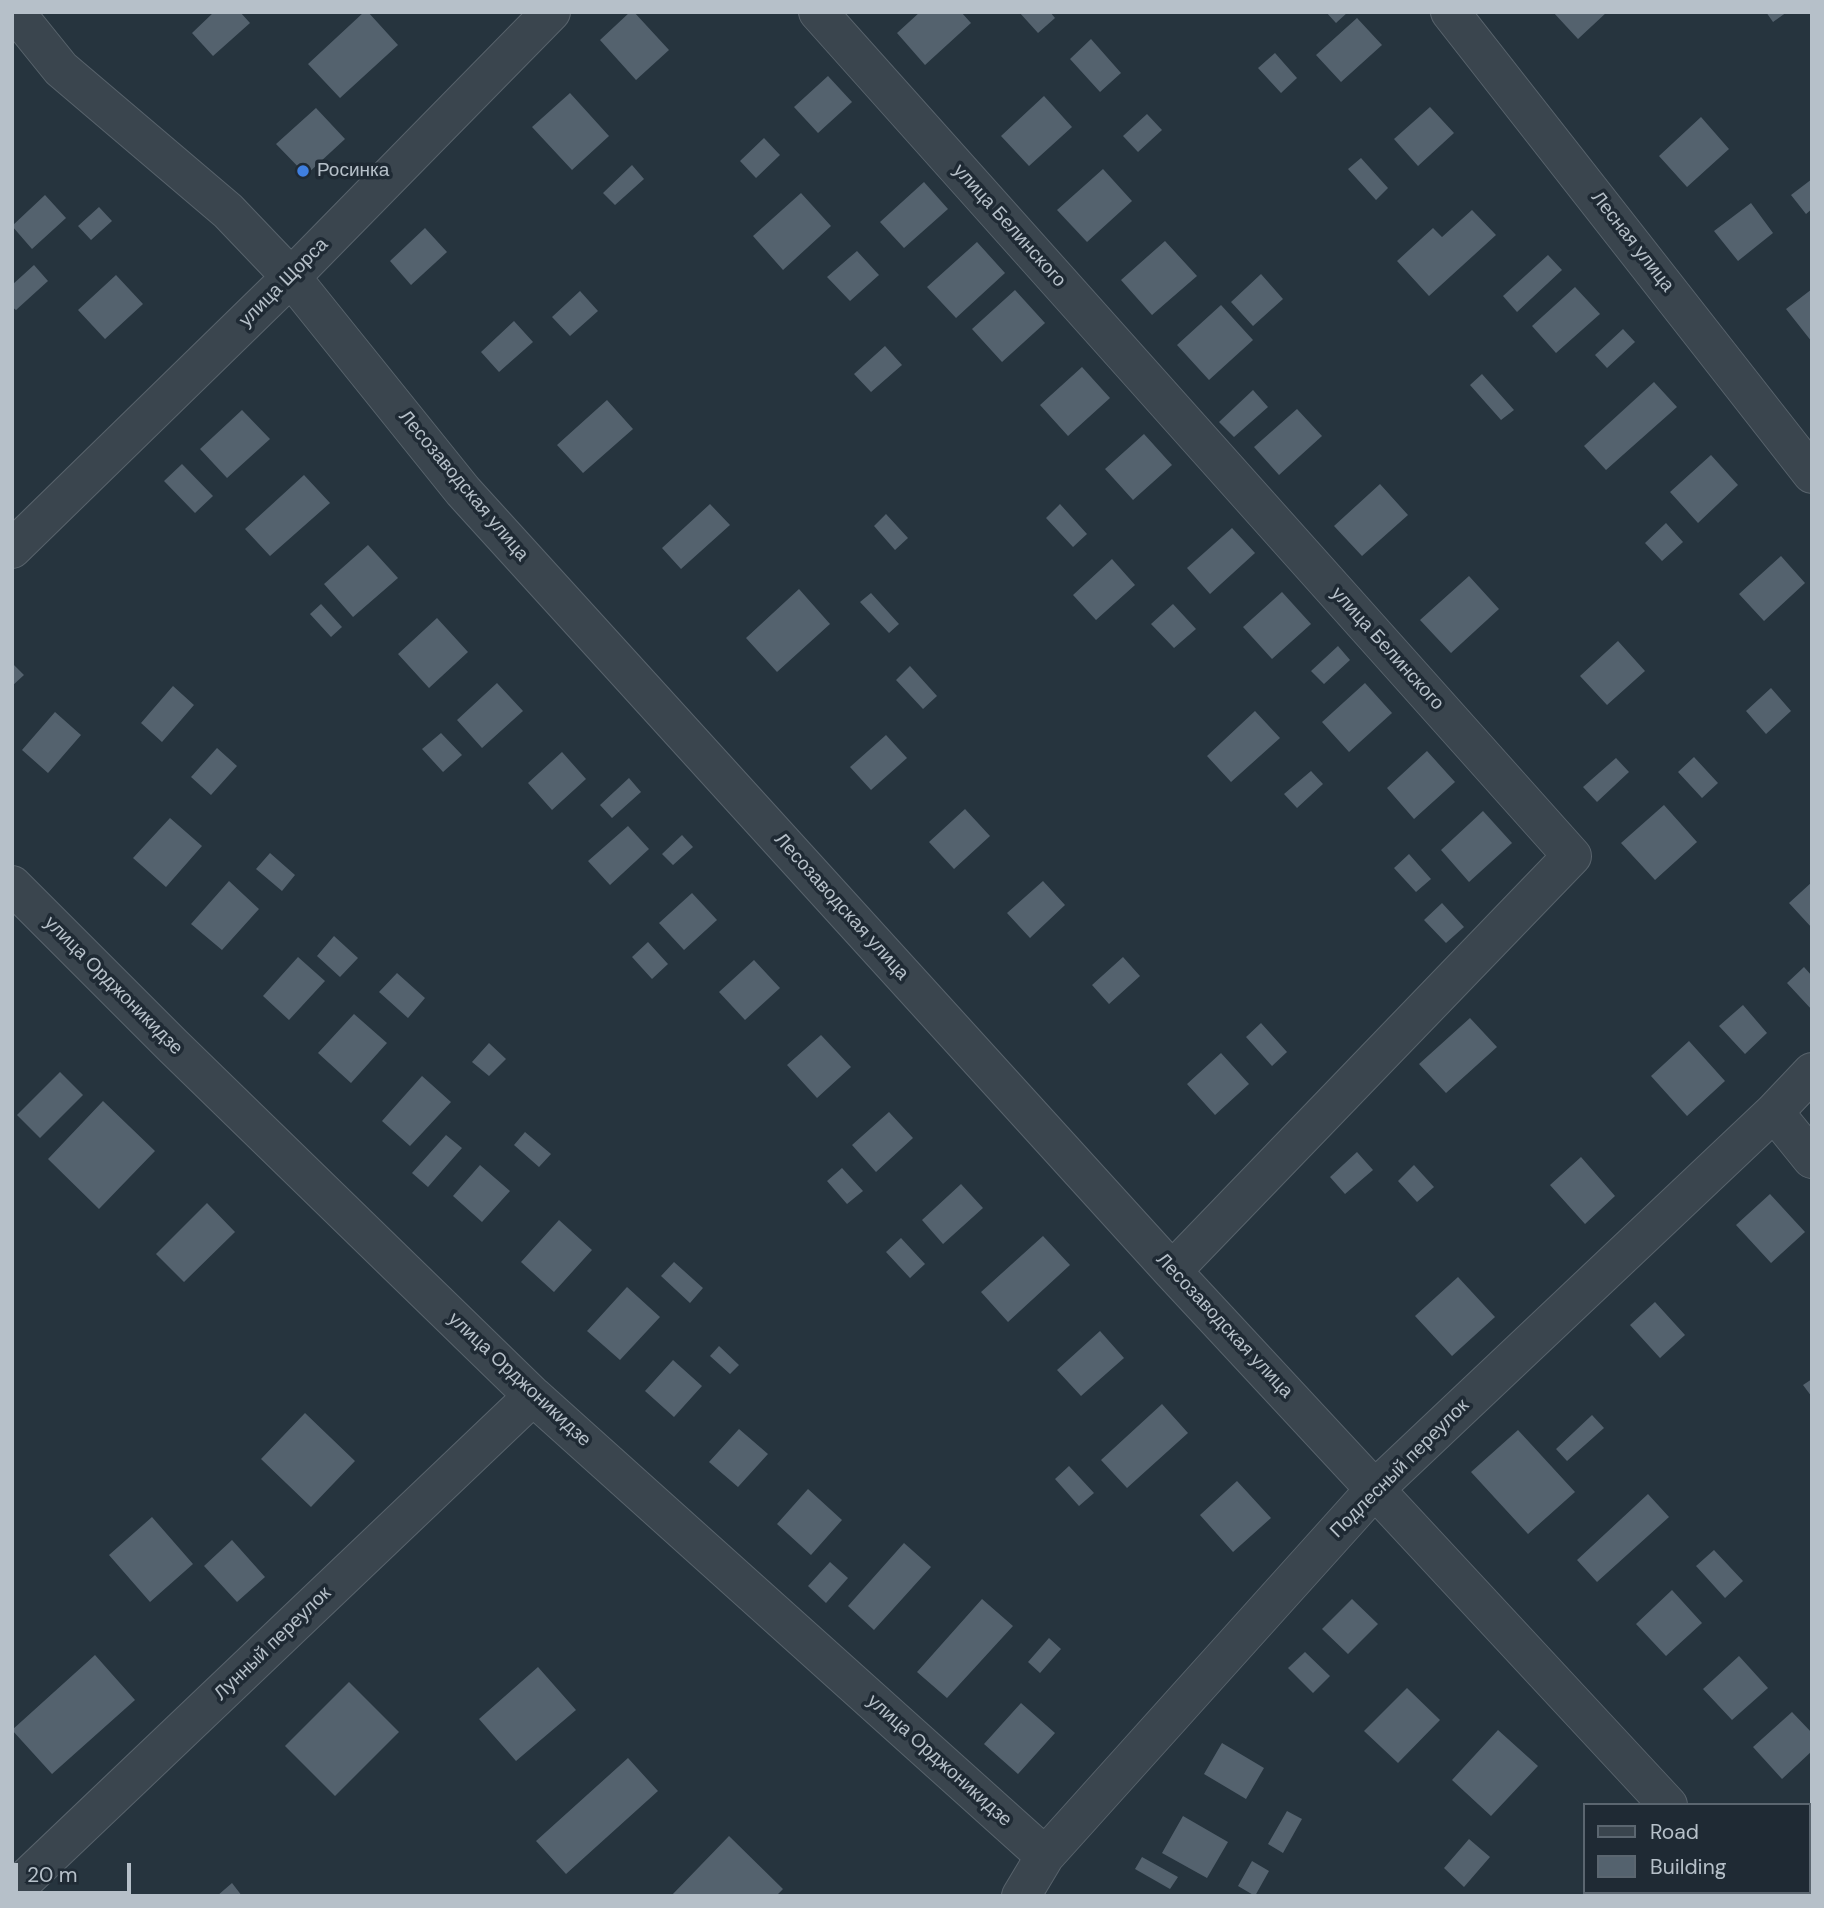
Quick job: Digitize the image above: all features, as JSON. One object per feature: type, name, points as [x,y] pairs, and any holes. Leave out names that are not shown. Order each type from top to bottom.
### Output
[{"type":"street","name":"Лесозаводская улица","points":[[15,12],[61,69],[228,211],[291,277],[463,491],[1172,1272],[1376,1488],[1666,1803]]},
{"type":"street","name":"улица Щорса","points":[[12,549],[291,277],[551,12]]},
{"type":"street","name":"улица Белинского","points":[[818,12],[1572,856],[1172,1272]]},
{"type":"street","name":"Лесная улица","points":[[1450,12],[1812,474]]},
{"type":"street","name":"улица Орджоникидзе","points":[[12,885],[182,1055],[533,1396],[1045,1856]]},
{"type":"street","name":"Подлесный переулок","points":[[1021,1896],[1045,1856],[1376,1488],[1774,1112],[1812,1072]]},
{"type":"street","points":[[1774,1112],[1812,1160]]},
{"type":"street","name":"Лунный переулок","points":[[12,1892],[533,1396]]},
{"type":"building","points":[[214,12],[240,12],[250,23],[213,56],[192,33]]},
{"type":"building","points":[[364,12],[368,12],[398,45],[340,98],[308,64]]},
{"type":"building","points":[[630,12],[634,12],[669,50],[636,80],[600,40]]},
{"type":"building","points":[[920,12],[961,12],[971,23],[925,65],[897,33]]},
{"type":"building","points":[[1019,12],[1050,12],[1055,18],[1038,33]]},
{"type":"building","points":[[1326,12],[1348,12],[1336,23]]},
{"type":"building","points":[[1553,12],[1607,12],[1578,39]]},
{"type":"building","points":[[1766,12],[1787,12],[1773,22]]},
{"type":"building","points":[[1357,18],[1382,45],[1341,82],[1316,55]]},
{"type":"building","points":[[1091,39],[1121,73],[1100,92],[1070,59]]},
{"type":"building","points":[[1275,53],[1297,78],[1281,93],[1258,68]]},
{"type":"building","points":[[828,76],[852,102],[818,133],[794,107]]},
{"type":"building","points":[[570,93],[609,136],[572,170],[532,127]]},
{"type":"building","points":[[1044,96],[1072,127],[1029,166],[1001,136]]},
{"type":"building","points":[[1430,107],[1454,133],[1418,166],[1394,139]]},
{"type":"building","points":[[316,108],[345,139],[306,175],[276,144]]},
{"type":"building","points":[[1147,114],[1162,130],[1138,152],[1123,136]]},
{"type":"building","points":[[1701,117],[1729,149],[1687,187],[1659,156]]},
{"type":"building","points":[[764,138],[780,155],[756,178],[740,161]]},
{"type":"building","points":[[1361,158],[1388,188],[1376,200],[1348,169]]},
{"type":"building","points":[[632,165],[644,179],[615,205],[603,193]]},
{"type":"building","points":[[1103,169],[1132,201],[1087,242],[1057,210]]},
{"type":"building","points":[[1812,179],[1812,209],[1806,214],[1791,195]]},
{"type":"building","points":[[924,182],[948,209],[904,248],[880,222]]},
{"type":"building","points":[[801,193],[831,226],[783,270],[753,236]]},
{"type":"building","points":[[45,195],[66,218],[32,249],[12,226]]},
{"type":"building","points":[[1751,203],[1773,233],[1738,261],[1714,231]]},
{"type":"building","points":[[99,207],[112,221],[91,240],[78,226]]},
{"type":"building","points":[[1472,210],[1496,235],[1429,296],[1397,261],[1433,228],[1442,237]]},
{"type":"building","points":[[425,228],[447,252],[411,285],[390,261]]},
{"type":"building","points":[[1165,241],[1197,276],[1152,315],[1121,280]]},
{"type":"building","points":[[977,242],[1005,273],[956,318],[927,287]]},
{"type":"building","points":[[857,251],[879,275],[850,301],[827,277]]},
{"type":"building","points":[[1548,255],[1562,270],[1517,312],[1503,296]]},
{"type":"building","points":[[34,265],[48,281],[16,310],[12,307],[12,285]]},
{"type":"building","points":[[1261,274],[1283,299],[1253,326],[1231,302]]},
{"type":"building","points":[[116,275],[143,304],[105,339],[78,310]]},
{"type":"building","points":[[1575,287],[1600,314],[1556,353],[1532,326]]},
{"type":"building","points":[[1812,289],[1812,342],[1786,309]]},
{"type":"building","points":[[1015,290],[1045,323],[1002,362],[972,329]]},
{"type":"building","points":[[580,291],[598,311],[570,336],[552,317]]},
{"type":"building","points":[[1221,305],[1253,340],[1209,380],[1177,345]]},
{"type":"building","points":[[514,321],[533,342],[499,372],[481,352]]},
{"type":"building","points":[[1623,329],[1635,342],[1607,368],[1595,355]]},
{"type":"building","points":[[885,346],[902,365],[871,392],[854,374]]},
{"type":"building","points":[[1082,367],[1110,398],[1068,436],[1040,405]]},
{"type":"building","points":[[1482,374],[1514,410],[1501,420],[1470,385]]},
{"type":"building","points":[[1654,382],[1677,407],[1606,470],[1584,446]]},
{"type":"building","points":[[1253,390],[1268,407],[1234,437],[1219,422]]},
{"type":"building","points":[[607,400],[633,429],[583,473],[557,445]]},
{"type":"building","points":[[1297,409],[1322,436],[1279,475],[1254,447]]},
{"type":"building","points":[[242,410],[270,439],[227,478],[200,449]]},
{"type":"building","points":[[1144,434],[1172,465],[1133,500],[1105,469]]},
{"type":"building","points":[[1711,455],[1738,485],[1698,523],[1670,492]]},
{"type":"building","points":[[182,464],[213,496],[195,513],[164,481]]},
{"type":"building","points":[[304,475],[330,503],[270,556],[245,529]]},
{"type":"building","points":[[1380,484],[1408,515],[1362,556],[1334,526]]},
{"type":"building","points":[[710,504],[730,525],[681,569],[662,548]]},
{"type":"building","points":[[1060,504],[1087,534],[1073,547],[1046,518]]},
{"type":"building","points":[[886,514],[908,538],[895,550],[874,526]]},
{"type":"building","points":[[1666,523],[1683,542],[1662,561],[1645,543]]},
{"type":"building","points":[[1232,528],[1255,553],[1210,594],[1187,568]]},
{"type":"building","points":[[368,545],[398,578],[353,617],[324,584]]},
{"type":"building","points":[[1781,556],[1805,583],[1764,621],[1739,594]]},
{"type":"building","points":[[1112,559],[1135,585],[1096,620],[1073,595]]},
{"type":"building","points":[[1469,576],[1499,609],[1451,653],[1420,620]]},
{"type":"building","points":[[799,589],[830,624],[777,672],[746,638]]},
{"type":"building","points":[[1282,592],[1311,624],[1272,659],[1243,627]]},
{"type":"building","points":[[871,593],[899,624],[889,633],[860,602]]},
{"type":"building","points":[[321,604],[342,627],[331,637],[310,614]]},
{"type":"building","points":[[1173,604],[1196,629],[1174,648],[1151,624]]},
{"type":"building","points":[[437,618],[468,652],[429,688],[398,654]]},
{"type":"building","points":[[1618,641],[1645,671],[1607,705],[1580,676]]},
{"type":"building","points":[[1338,646],[1350,660],[1324,684],[1311,671]]},
{"type":"building","points":[[12,663],[24,675],[12,686]]},
{"type":"building","points":[[910,666],[937,696],[923,709],[896,680]]},
{"type":"building","points":[[497,683],[523,711],[482,748],[457,720]]},
{"type":"building","points":[[1365,683],[1392,713],[1349,752],[1322,722]]},
{"type":"building","points":[[173,686],[194,705],[162,742],[141,723]]},
{"type":"building","points":[[1771,688],[1791,711],[1766,734],[1746,711]]},
{"type":"building","points":[[1255,711],[1280,738],[1231,782],[1207,756]]},
{"type":"building","points":[[55,712],[81,735],[48,773],[22,750]]},
{"type":"building","points":[[441,733],[462,755],[443,772],[422,749]]},
{"type":"building","points":[[886,735],[907,758],[871,790],[850,767]]},
{"type":"building","points":[[217,748],[237,766],[211,795],[191,777]]},
{"type":"building","points":[[1427,751],[1455,782],[1414,819],[1387,788]]},
{"type":"building","points":[[562,752],[586,779],[552,810],[528,783]]},
{"type":"building","points":[[1694,757],[1718,783],[1702,798],[1678,772]]},
{"type":"building","points":[[1616,758],[1629,772],[1597,802],[1583,787]]},
{"type":"building","points":[[1311,771],[1323,784],[1297,808],[1284,794]]},
{"type":"building","points":[[629,778],[641,792],[612,818],[600,805]]},
{"type":"building","points":[[1664,805],[1697,842],[1655,880],[1621,843]]},
{"type":"building","points":[[965,809],[990,836],[954,869],[929,842]]},
{"type":"building","points":[[1483,811],[1512,843],[1469,882],[1441,850]]},
{"type":"building","points":[[170,818],[202,846],[166,887],[133,858]]},
{"type":"building","points":[[628,826],[649,849],[610,885],[588,861]]},
{"type":"building","points":[[682,835],[693,847],[673,865],[662,854]]},
{"type":"building","points":[[270,853],[295,875],[282,891],[256,869]]},
{"type":"building","points":[[1409,854],[1431,879],[1416,892],[1394,868]]},
{"type":"building","points":[[229,881],[259,909],[222,950],[191,924]]},
{"type":"building","points":[[1043,881],[1065,905],[1030,938],[1007,913]]},
{"type":"building","points":[[1812,882],[1812,928],[1789,903]]},
{"type":"building","points":[[692,893],[717,920],[684,950],[659,923]]},
{"type":"building","points":[[1442,903],[1464,927],[1446,943],[1424,920]]},
{"type":"building","points":[[334,936],[358,958],[340,977],[317,956]]},
{"type":"building","points":[[648,942],[668,964],[652,979],[632,957]]},
{"type":"building","points":[[298,957],[325,981],[289,1020],[263,996]]},
{"type":"building","points":[[1123,957],[1140,976],[1109,1004],[1092,985]]},
{"type":"building","points":[[754,960],[780,988],[745,1020],[719,992]]},
{"type":"building","points":[[1804,967],[1812,976],[1812,1010],[1787,983]]},
{"type":"building","points":[[397,973],[425,998],[408,1018],[379,992]]},
{"type":"building","points":[[1743,1005],[1767,1033],[1745,1054],[1719,1026]]},
{"type":"building","points":[[354,1014],[387,1043],[351,1083],[318,1053]]},
{"type":"building","points":[[1470,1018],[1497,1047],[1446,1093],[1419,1064]]},
{"type":"building","points":[[1261,1023],[1287,1052],[1272,1066],[1246,1037]]},
{"type":"building","points":[[821,1035],[851,1067],[817,1098],[787,1065]]},
{"type":"building","points":[[1689,1041],[1725,1081],[1687,1116],[1651,1076]]},
{"type":"building","points":[[489,1043],[506,1059],[489,1076],[472,1062]]},
{"type":"building","points":[[1221,1053],[1249,1084],[1215,1115],[1187,1084]]},
{"type":"building","points":[[60,1072],[83,1095],[40,1138],[17,1115]]},
{"type":"building","points":[[422,1076],[451,1102],[410,1146],[382,1121]]},
{"type":"building","points":[[103,1101],[155,1151],[99,1209],[48,1159]]},
{"type":"building","points":[[889,1112],[913,1138],[876,1172],[852,1145]]},
{"type":"building","points":[[525,1132],[551,1154],[539,1167],[514,1145]]},
{"type":"building","points":[[446,1135],[462,1148],[428,1187],[412,1173]]},
{"type":"building","points":[[1357,1152],[1373,1170],[1345,1194],[1330,1177]]},
{"type":"building","points":[[1581,1157],[1615,1196],[1585,1224],[1550,1185]]},
{"type":"building","points":[[480,1165],[510,1191],[482,1222],[453,1196]]},
{"type":"building","points":[[1414,1165],[1434,1187],[1417,1202],[1398,1181]]},
{"type":"building","points":[[842,1168],[863,1191],[847,1204],[827,1181]]},
{"type":"building","points":[[961,1184],[983,1208],[943,1244],[922,1220]]},
{"type":"building","points":[[1770,1194],[1805,1232],[1771,1263],[1736,1225]]},
{"type":"building","points":[[207,1203],[235,1232],[184,1282],[156,1254]]},
{"type":"building","points":[[559,1220],[592,1250],[554,1292],[521,1262]]},
{"type":"building","points":[[1043,1236],[1070,1265],[1008,1322],[981,1292]]},
{"type":"building","points":[[901,1238],[925,1264],[910,1278],[886,1252]]},
{"type":"building","points":[[674,1262],[703,1288],[690,1303],[661,1276]]},
{"type":"building","points":[[1458,1277],[1495,1317],[1452,1356],[1415,1316]]},
{"type":"building","points":[[627,1287],[660,1317],[620,1360],[587,1331]]},
{"type":"building","points":[[1655,1302],[1685,1335],[1660,1358],[1630,1325]]},
{"type":"building","points":[[1100,1331],[1124,1358],[1081,1396],[1057,1370]]},
{"type":"building","points":[[719,1346],[739,1365],[730,1374],[710,1356]]},
{"type":"building","points":[[673,1360],[702,1386],[674,1417],[645,1391]]},
{"type":"building","points":[[1812,1379],[1812,1397],[1803,1385]]},
{"type":"building","points":[[1162,1404],[1188,1433],[1127,1488],[1101,1460]]},
{"type":"building","points":[[305,1413],[355,1461],[311,1507],[261,1459]]},
{"type":"building","points":[[1592,1415],[1604,1428],[1567,1461],[1556,1449]]},
{"type":"building","points":[[739,1429],[768,1454],[738,1487],[709,1462]]},
{"type":"building","points":[[1518,1430],[1575,1492],[1528,1534],[1471,1472]]},
{"type":"building","points":[[1069,1466],[1094,1493],[1079,1506],[1055,1479]]},
{"type":"building","points":[[1237,1481],[1271,1518],[1233,1552],[1200,1515]]},
{"type":"building","points":[[808,1489],[842,1520],[811,1555],[777,1524]]},
{"type":"building","points":[[1648,1494],[1669,1517],[1597,1582],[1577,1560]]},
{"type":"building","points":[[152,1517],[193,1564],[150,1602],[109,1555]]},
{"type":"building","points":[[232,1540],[265,1577],[237,1602],[204,1566]]},
{"type":"building","points":[[904,1543],[931,1567],[874,1630],[848,1606]]},
{"type":"building","points":[[1714,1550],[1743,1581],[1725,1598],[1696,1566]]},
{"type":"building","points":[[830,1562],[848,1578],[826,1603],[808,1586]]},
{"type":"building","points":[[1672,1590],[1702,1623],[1666,1656],[1636,1624]]},
{"type":"building","points":[[982,1599],[1013,1626],[947,1698],[917,1672]]},
{"type":"building","points":[[1352,1599],[1378,1624],[1348,1654],[1322,1629]]},
{"type":"building","points":[[1049,1638],[1061,1649],[1040,1673],[1028,1662]]},
{"type":"building","points":[[1305,1652],[1330,1676],[1313,1693],[1288,1668]]},
{"type":"building","points":[[95,1655],[135,1700],[52,1774],[12,1730]]},
{"type":"building","points":[[1739,1656],[1768,1688],[1732,1720],[1703,1689]]},
{"type":"building","points":[[538,1667],[576,1710],[516,1761],[479,1719]]},
{"type":"building","points":[[349,1682],[399,1732],[335,1796],[285,1746]]},
{"type":"building","points":[[1407,1688],[1440,1720],[1398,1763],[1364,1731]]},
{"type":"building","points":[[1021,1703],[1055,1733],[1018,1774],[984,1744]]},
{"type":"building","points":[[1792,1712],[1812,1733],[1812,1751],[1782,1779],[1753,1747]]},
{"type":"building","points":[[1498,1730],[1538,1766],[1491,1816],[1452,1780]]},
{"type":"building","points":[[1222,1743],[1264,1768],[1246,1799],[1204,1774]]},
{"type":"building","points":[[628,1758],[658,1791],[566,1874],[536,1841]]},
{"type":"building","points":[[1287,1811],[1302,1819],[1283,1853],[1268,1844]]},
{"type":"building","points":[[1183,1816],[1228,1842],[1207,1878],[1162,1853]]},
{"type":"building","points":[[729,1836],[783,1889],[776,1896],[671,1896]]},
{"type":"building","points":[[1469,1839],[1490,1857],[1464,1887],[1444,1868]]},
{"type":"building","points":[[1142,1857],[1178,1877],[1170,1889],[1135,1869]]},
{"type":"building","points":[[1252,1861],[1269,1871],[1255,1896],[1238,1886]]},
{"type":"building","points":[[232,1883],[242,1896],[217,1896]]},
{"type":"place","name":"Росинка","points":[[303,171]]}]
